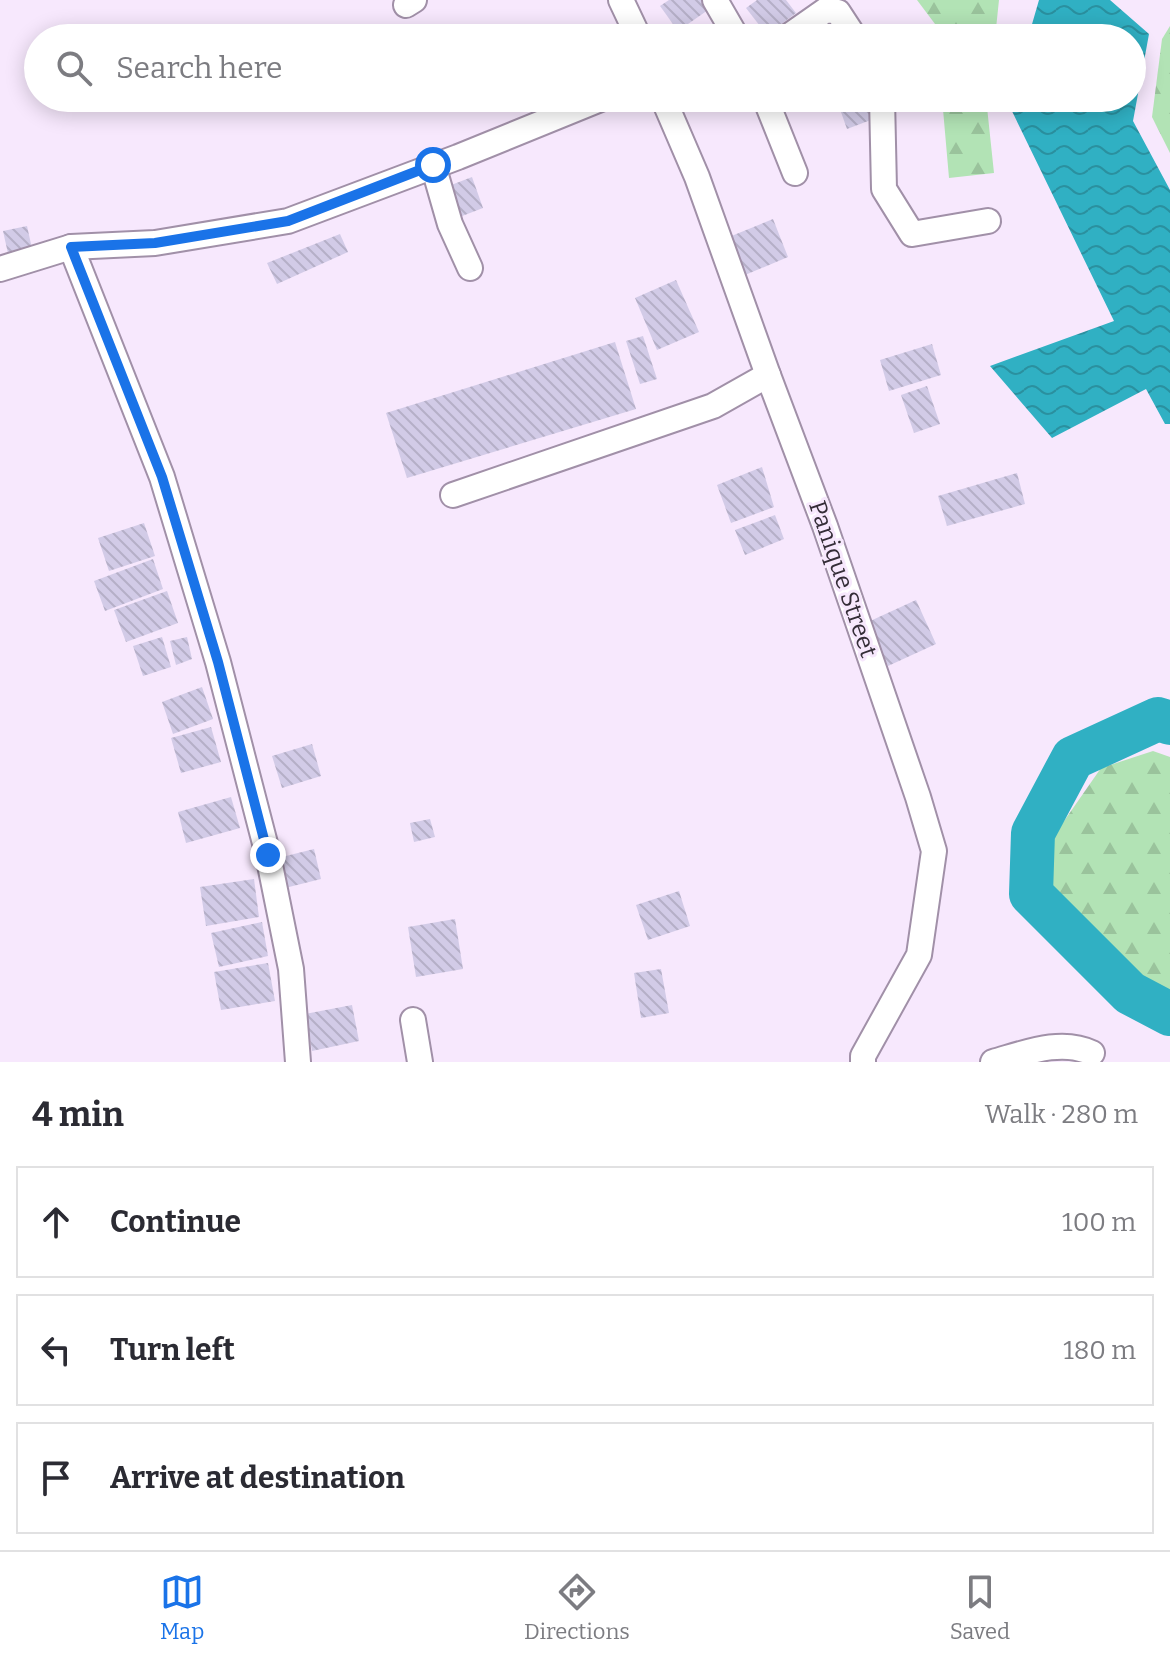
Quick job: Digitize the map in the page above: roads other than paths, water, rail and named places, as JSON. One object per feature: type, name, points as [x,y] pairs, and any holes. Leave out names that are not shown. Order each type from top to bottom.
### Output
[{"type":"street","points":[[621,0],[632,24]]},
{"type":"street","points":[[715,0],[729,24]]},
{"type":"street","points":[[806,24],[826,10],[838,12],[846,24]]},
{"type":"street","points":[[0,269],[71,247],[155,243],[288,221],[569,112]]},
{"type":"street","name":"Panique Street","points":[[669,112],[697,177],[825,526],[934,851],[919,955],[863,1056],[863,1062]]},
{"type":"street","points":[[771,112],[795,173]]},
{"type":"street","points":[[882,112],[884,189],[912,234],[988,221]]},
{"type":"street","points":[[433,165],[450,224],[470,268]]},
{"type":"street","points":[[71,247],[162,477],[218,662],[268,855],[291,969],[298,1062]]},
{"type":"street","points":[[453,495],[713,406],[768,375]]},
{"type":"street","points":[[413,1020],[420,1062]]},
{"type":"street","points":[[993,1062],[1043,1048],[1082,1048],[1092,1053]]},
{"type":"water","points":[[1039,0],[1110,0],[1138,24],[1032,24]]},
{"type":"water","points":[[1012,112],[1135,112],[1133,121],[1170,190],[1170,424],[1165,424],[1146,389],[1052,438],[990,366],[1114,321]]},
{"type":"waterway","points":[[1170,723],[1158,719],[1073,758],[1033,833],[1031,894],[1130,993],[1170,1014]]}]
